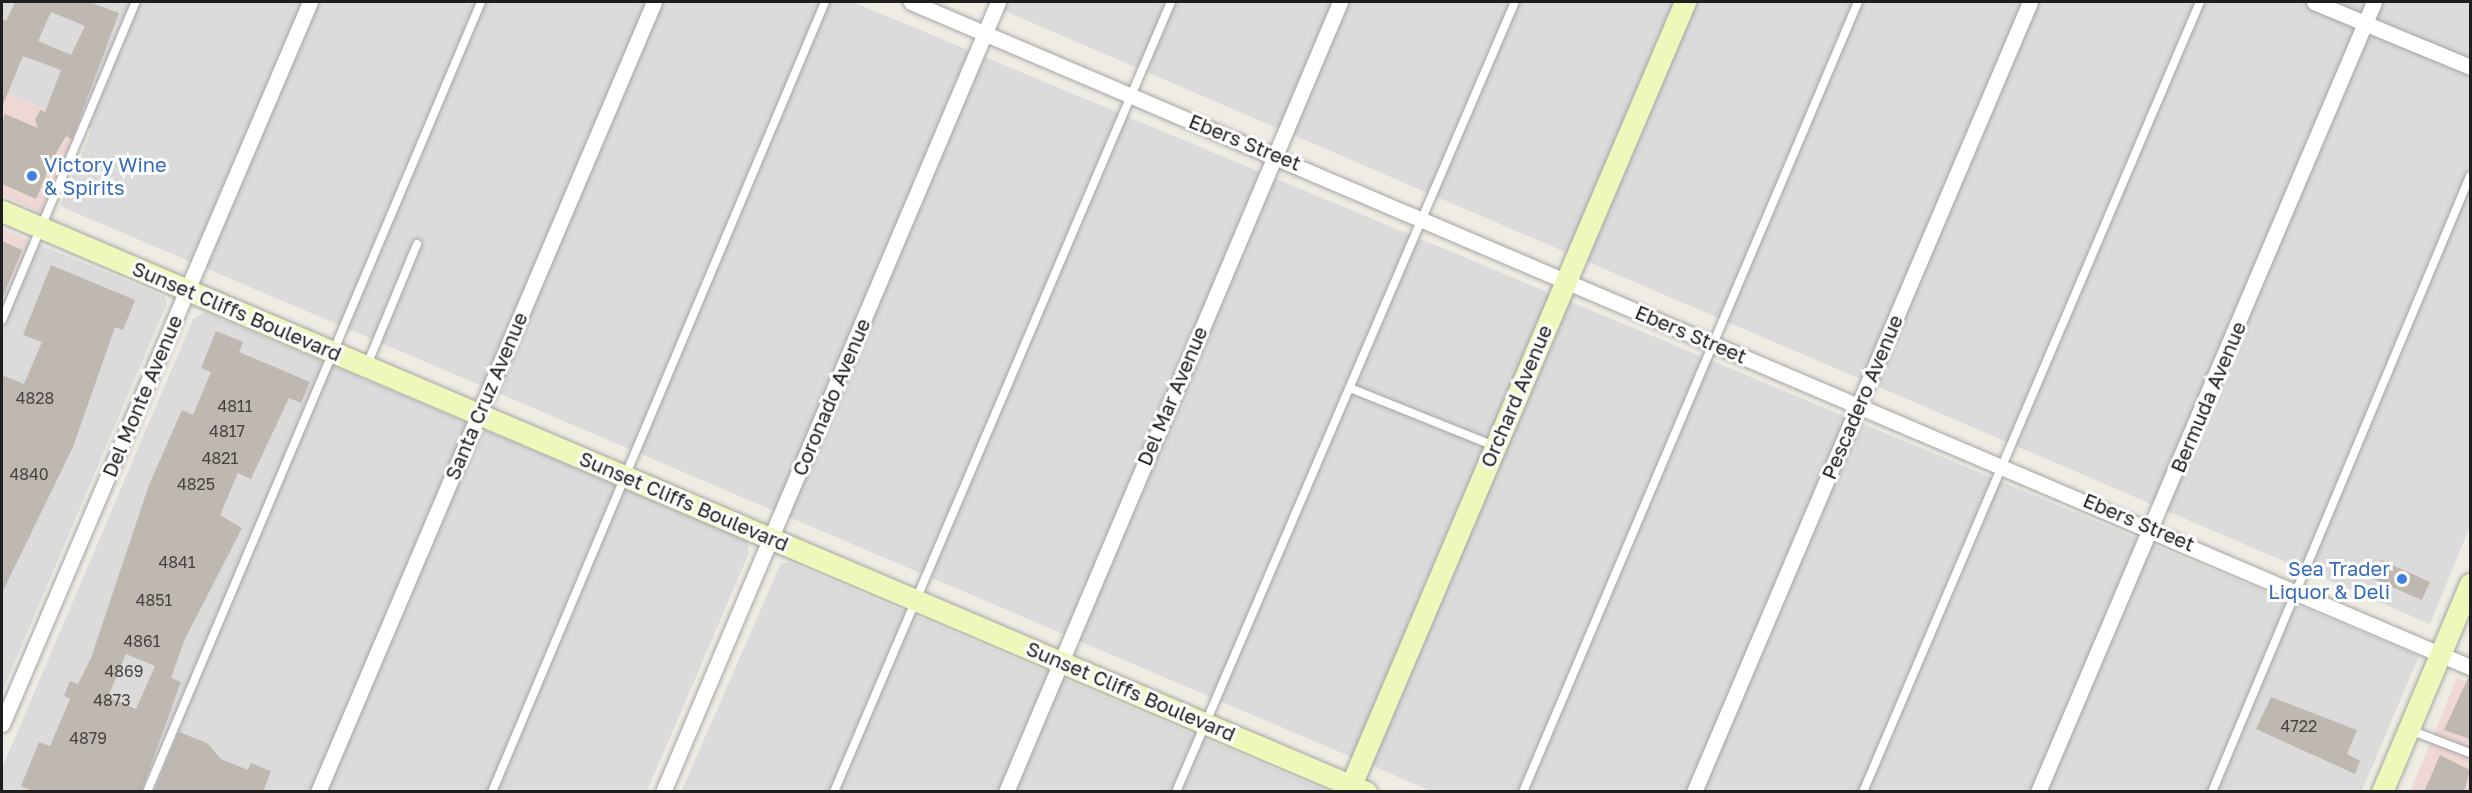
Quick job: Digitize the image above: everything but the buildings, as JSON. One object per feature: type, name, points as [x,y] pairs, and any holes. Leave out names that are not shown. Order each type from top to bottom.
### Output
[{"type":"main road","name":"Orchard Avenue","points":[[1355,789],[1495,446],[1685,2]]},
{"type":"main road","name":"Sunset Cliffs Boulevard","points":[[2,210],[771,537],[1355,789]]},
{"type":"main road","points":[[2382,792],[2470,584]]},
{"type":"street","name":"Del Monte Avenue","points":[[2,724],[310,2]]},
{"type":"street","name":"Santa Cruz Avenue","points":[[318,792],[654,2]]},
{"type":"street","name":"Ebers Street","points":[[911,2],[1131,96],[1275,153],[1565,281],[2005,465],[2470,667]]},
{"type":"street","name":"Coronado Avenue","points":[[663,792],[998,2]]},
{"type":"street","name":"Del Mar Avenue","points":[[1006,792],[1340,2]]},
{"type":"street","name":"Pescadero Avenue","points":[[1694,792],[2030,2]]},
{"type":"street","points":[[2314,2],[2470,67]]},
{"type":"street","name":"Bermuda Avenue","points":[[2038,792],[2374,2]]},
{"type":"lane","points":[[2,320],[136,2]]},
{"type":"lane","points":[[147,792],[331,351],[481,2]]},
{"type":"lane","points":[[492,792],[825,2]]},
{"type":"lane","points":[[834,792],[1171,2]]},
{"type":"lane","points":[[1176,792],[1515,2]]},
{"type":"lane","points":[[1523,792],[1858,2]]},
{"type":"lane","points":[[1863,792],[2005,465],[2200,2]]},
{"type":"lane","points":[[2212,792],[2470,176]]},
{"type":"lane","points":[[366,366],[417,244]]},
{"type":"lane","points":[[1350,388],[1495,446]]},
{"type":"lane","points":[[2409,730],[2470,753]]},
{"type":"shaded area","points":[[2,2],[853,2],[2419,656],[2362,791],[1431,791],[60,206],[92,129],[2,91]]},
{"type":"shaded area","points":[[984,2],[2470,2],[2470,526],[2430,624]]},
{"type":"shaded area","points":[[2,91],[81,124],[43,213],[2,195]]},
{"type":"shaded area","points":[[2,229],[28,240],[2,301]]},
{"type":"shaded area","points":[[28,240],[164,296],[167,303],[2,692],[2,301]]},
{"type":"shaded area","points":[[205,312],[748,541],[749,553],[647,791],[2,792],[2,768],[193,319]]},
{"type":"shaded area","points":[[781,563],[791,563],[1327,791],[681,792]]},
{"type":"shaded area","points":[[2457,678],[2470,683],[2470,791],[2410,792]]},
{"type":"place","name":"Victory Wine & Spirits","points":[[32,176]]},
{"type":"place","name":"Sea Trader Liquor & Deli","points":[[2402,579]]}]
